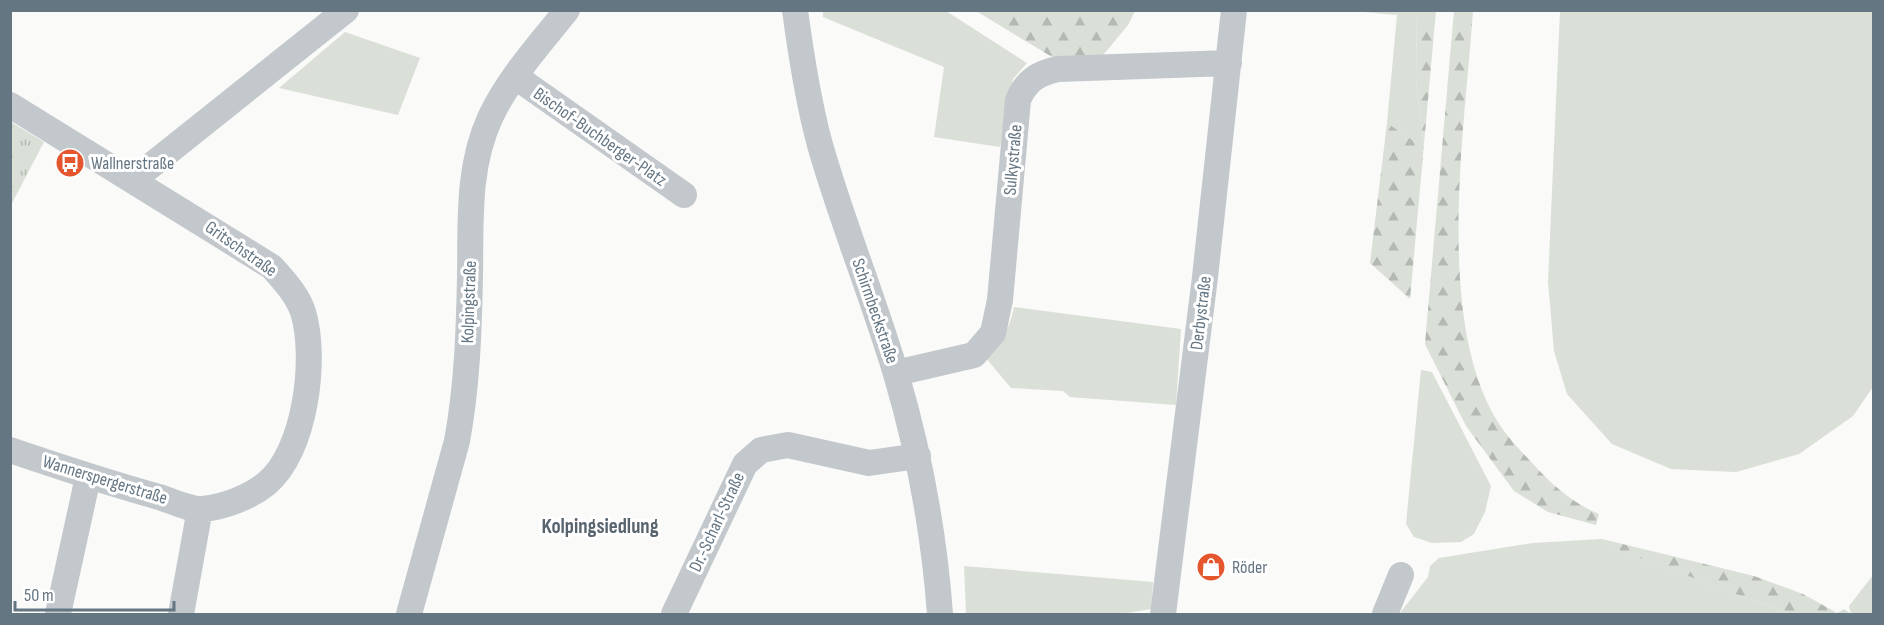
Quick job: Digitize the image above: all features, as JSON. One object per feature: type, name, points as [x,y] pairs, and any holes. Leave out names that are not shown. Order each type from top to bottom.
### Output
[{"type":"street","points":[[133,180],[346,10]]},
{"type":"street","name":"Kolpingstraße","points":[[409,615],[457,441],[463,411],[469,325],[471,197],[477,157],[490,117],[516,77],[567,10]]},
{"type":"street","name":"Schirmbeckstraße","points":[[795,10],[820,144],[896,373],[918,456],[932,536],[940,615]]},
{"type":"street","name":"Derbystraße","points":[[1163,615],[1205,277],[1234,10]]},
{"type":"street","name":"Sulkystraße","points":[[896,373],[974,355],[993,333],[1000,300],[1018,100],[1028,83],[1036,76],[1058,69],[1229,63]]},
{"type":"street","name":"Bischof-Buchberger-Platz","points":[[516,77],[684,195]]},
{"type":"street","name":"Gritschstraße","points":[[10,105],[272,267],[296,296],[305,321],[309,362],[303,409],[296,433],[278,470],[267,483],[250,494],[200,509]]},
{"type":"street","name":"Dr.-Scharl-Straße","points":[[674,615],[733,486],[745,464],[754,454],[788,445],[869,463],[918,456]]},
{"type":"street","name":"Wannerspergerstraße","points":[[10,450],[88,477],[200,509]]},
{"type":"street","points":[[58,615],[88,477]]},
{"type":"street","points":[[181,615],[200,509]]},
{"type":"street","points":[[1385,615],[1401,575]]},
{"type":"green space","points":[[823,11],[946,11],[1027,63],[1013,79],[1000,147],[934,137],[944,67],[823,17]]},
{"type":"green space","points":[[976,11],[1135,11],[1128,25],[1100,59],[1057,60]]},
{"type":"green space","points":[[1353,11],[1417,11],[1416,81],[1424,149],[1387,123],[1397,15]]},
{"type":"green space","points":[[1417,11],[1436,11],[1424,146],[1416,81]]},
{"type":"green space","points":[[1454,11],[1473,11],[1459,220],[1460,275],[1466,328],[1477,377],[1496,419],[1509,437],[1556,487],[1581,505],[1599,514],[1596,525],[1548,512],[1514,491],[1466,426],[1425,344]]},
{"type":"green space","points":[[1560,11],[1873,11],[1873,387],[1853,416],[1799,454],[1736,472],[1671,469],[1612,444],[1567,394],[1554,351],[1548,282]]},
{"type":"green space","points":[[345,32],[420,58],[398,115],[279,88]]},
{"type":"green space","points":[[11,122],[44,142],[11,205]]},
{"type":"green space","points":[[1387,123],[1424,148],[1410,299],[1370,263]]},
{"type":"green space","points":[[1014,307],[1181,329],[1176,405],[1070,397],[1063,391],[1011,388],[985,357],[1004,335]]},
{"type":"green space","points":[[1421,370],[1432,372],[1491,486],[1485,512],[1474,534],[1461,542],[1432,543],[1414,537],[1406,524]]},
{"type":"green space","points":[[1602,539],[1612,547],[1789,614],[1399,614],[1428,577],[1430,566],[1439,558],[1533,543]]},
{"type":"green space","points":[[1602,539],[1754,576],[1803,594],[1837,613],[1844,609],[1851,614],[1789,614],[1611,547]]},
{"type":"green space","points":[[964,566],[1153,582],[1151,609],[1121,614],[966,614]]},
{"type":"green space","points":[[1873,575],[1873,614],[1851,614],[1849,606]]},
{"type":"place","name":"Wallnerstraße","points":[[70,163]]},
{"type":"place","name":"Röder","points":[[1211,567]]},
{"type":"district","name":"Kolpingsiedlung","points":[[600,526]]}]
